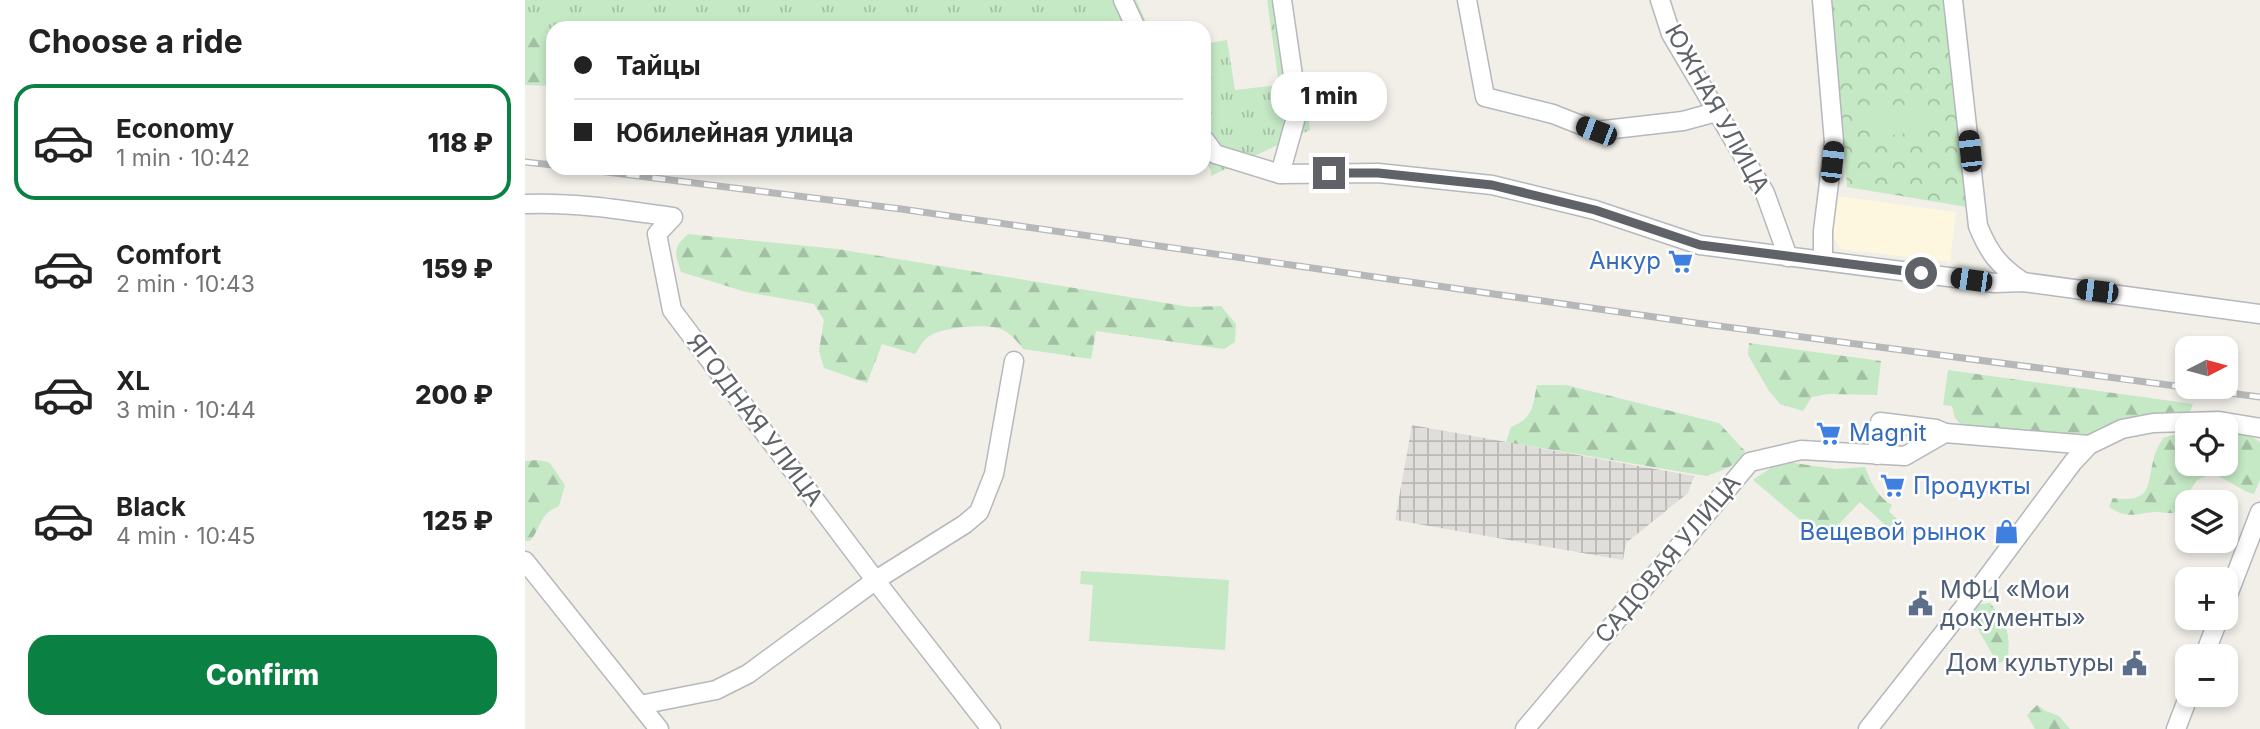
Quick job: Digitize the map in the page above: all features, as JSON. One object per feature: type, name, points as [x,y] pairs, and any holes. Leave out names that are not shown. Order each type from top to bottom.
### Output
[{"type":"street","points":[[1123,0],[1133,21]]},
{"type":"street","points":[[1280,174],[1298,110],[1282,0]]},
{"type":"street","points":[[1467,0],[1485,97],[1553,114],[1596,131],[1683,121],[1716,112]]},
{"type":"street","name":"ЮЖНАЯ УЛИЦА","points":[[1660,0],[1671,34],[1765,193],[1788,257]]},
{"type":"street","points":[[1822,0],[1834,142],[1823,231],[1823,260]]},
{"type":"street","points":[[1954,0],[1978,226],[1987,248],[2005,270],[2023,282]]},
{"type":"street","points":[[1211,149],[1215,154],[1280,174],[1378,173],[1492,185],[1595,210],[1700,245],[1995,283],[2023,282],[2260,314]]},
{"type":"street","name":"ЯГОДНАЯ УЛИЦА","points":[[525,204],[593,206],[673,218],[657,234],[672,310],[991,729]]},
{"type":"street","points":[[640,705],[716,690],[748,674],[876,580],[965,524],[979,512],[994,474],[1014,361]]},
{"type":"street","points":[[1868,729],[1983,583],[2073,462],[2089,445],[2122,429],[2153,423],[2219,421],[2260,428]]},
{"type":"street","points":[[1877,455],[1880,422],[1935,429],[1945,433],[2089,445]]},
{"type":"street","name":"САДОВАЯ УЛИЦА","points":[[1525,729],[1750,462],[1801,450],[1905,456],[1945,433]]},
{"type":"street","points":[[2238,569],[2260,512]]},
{"type":"street","points":[[525,561],[659,729]]},
{"type":"street","points":[[2176,729],[2184,707]]},
{"type":"shaded area","points":[[1836,196],[1956,212],[1950,262],[1841,249],[1833,237]]},
{"type":"shaded area","points":[[1412,425],[1694,476],[1688,493],[1626,543],[1623,560],[1395,520]]},
{"type":"shaded area","points":[[1939,482],[1983,488],[1981,500],[1946,496]]},
{"type":"green space","points":[[525,0],[1136,0],[1146,21],[546,21],[546,36],[525,37]]},
{"type":"green space","points":[[1267,0],[1292,0],[1310,130],[1211,176],[1211,43],[1227,40],[1235,90],[1279,85]]},
{"type":"green space","points":[[1832,0],[1943,0],[1967,207],[1847,187]]},
{"type":"green space","points":[[546,36],[546,86],[525,85],[525,37]]},
{"type":"green space","points":[[1881,102],[1898,109],[1926,106],[1929,131],[1873,137],[1872,119]]},
{"type":"green space","points":[[688,234],[837,249],[1190,307],[1221,306],[1236,324],[1235,342],[1224,349],[1096,331],[1091,359],[1023,349],[1009,334],[998,328],[962,327],[928,337],[915,354],[882,344],[867,383],[824,368],[819,351],[824,320],[814,304],[746,292],[681,272],[676,252]]},
{"type":"green space","points":[[1749,343],[1881,361],[1877,395],[1828,394],[1812,397],[1803,411],[1780,404],[1769,391],[1748,355]]},
{"type":"green space","points":[[1948,370],[2193,404],[2190,413],[2175,413],[2175,420],[2086,441],[1964,428],[1955,418],[1952,406],[1943,405]]},
{"type":"green space","points":[[1537,385],[1566,385],[1719,423],[1745,451],[1734,464],[1706,476],[1506,442],[1511,427],[1531,411]]},
{"type":"green space","points":[[2175,434],[2175,476],[2206,476],[2197,480],[2190,490],[2175,490],[2175,512],[2131,515],[2109,507],[2113,498],[2136,498],[2146,489],[2155,454],[2163,438]]},
{"type":"green space","points":[[2238,434],[2260,442],[2260,480],[2254,494],[2218,476],[2238,476]]},
{"type":"green space","points":[[525,461],[549,462],[565,485],[559,506],[547,513],[530,541],[525,541]]},
{"type":"green space","points":[[1787,462],[1836,469],[1865,467],[1879,494],[1892,505],[1889,511],[1907,531],[1906,541],[1860,502],[1824,540],[1753,480],[1772,467]]},
{"type":"green space","points":[[1081,571],[1229,580],[1225,650],[1089,641],[1093,585],[1080,584]]},
{"type":"green space","points":[[1990,603],[2008,634],[2008,658],[1998,664],[1971,617],[1975,605]]},
{"type":"green space","points":[[2037,705],[2059,716],[2070,729],[2035,729],[2027,715]]},
{"type":"railway","points":[[525,162],[546,164]]},
{"type":"railway","points":[[631,175],[901,209],[1696,323],[2260,397]]},
{"type":"place","name":"Анкур","points":[[1681,261]]},
{"type":"place","name":"Magnit","points":[[1829,433]]},
{"type":"place","name":"Продукты","points":[[1893,486]]},
{"type":"place","name":"Вещевой рынок","points":[[2006,532]]},
{"type":"place","name":"МФЦ «Мои документы»","points":[[1920,604]]},
{"type":"place","name":"Дом культуры","points":[[2134,663]]},
{"type":"route","points":[[1329,173],[1378,173],[1492,185],[1595,210],[1700,245],[1921,273]]}]
